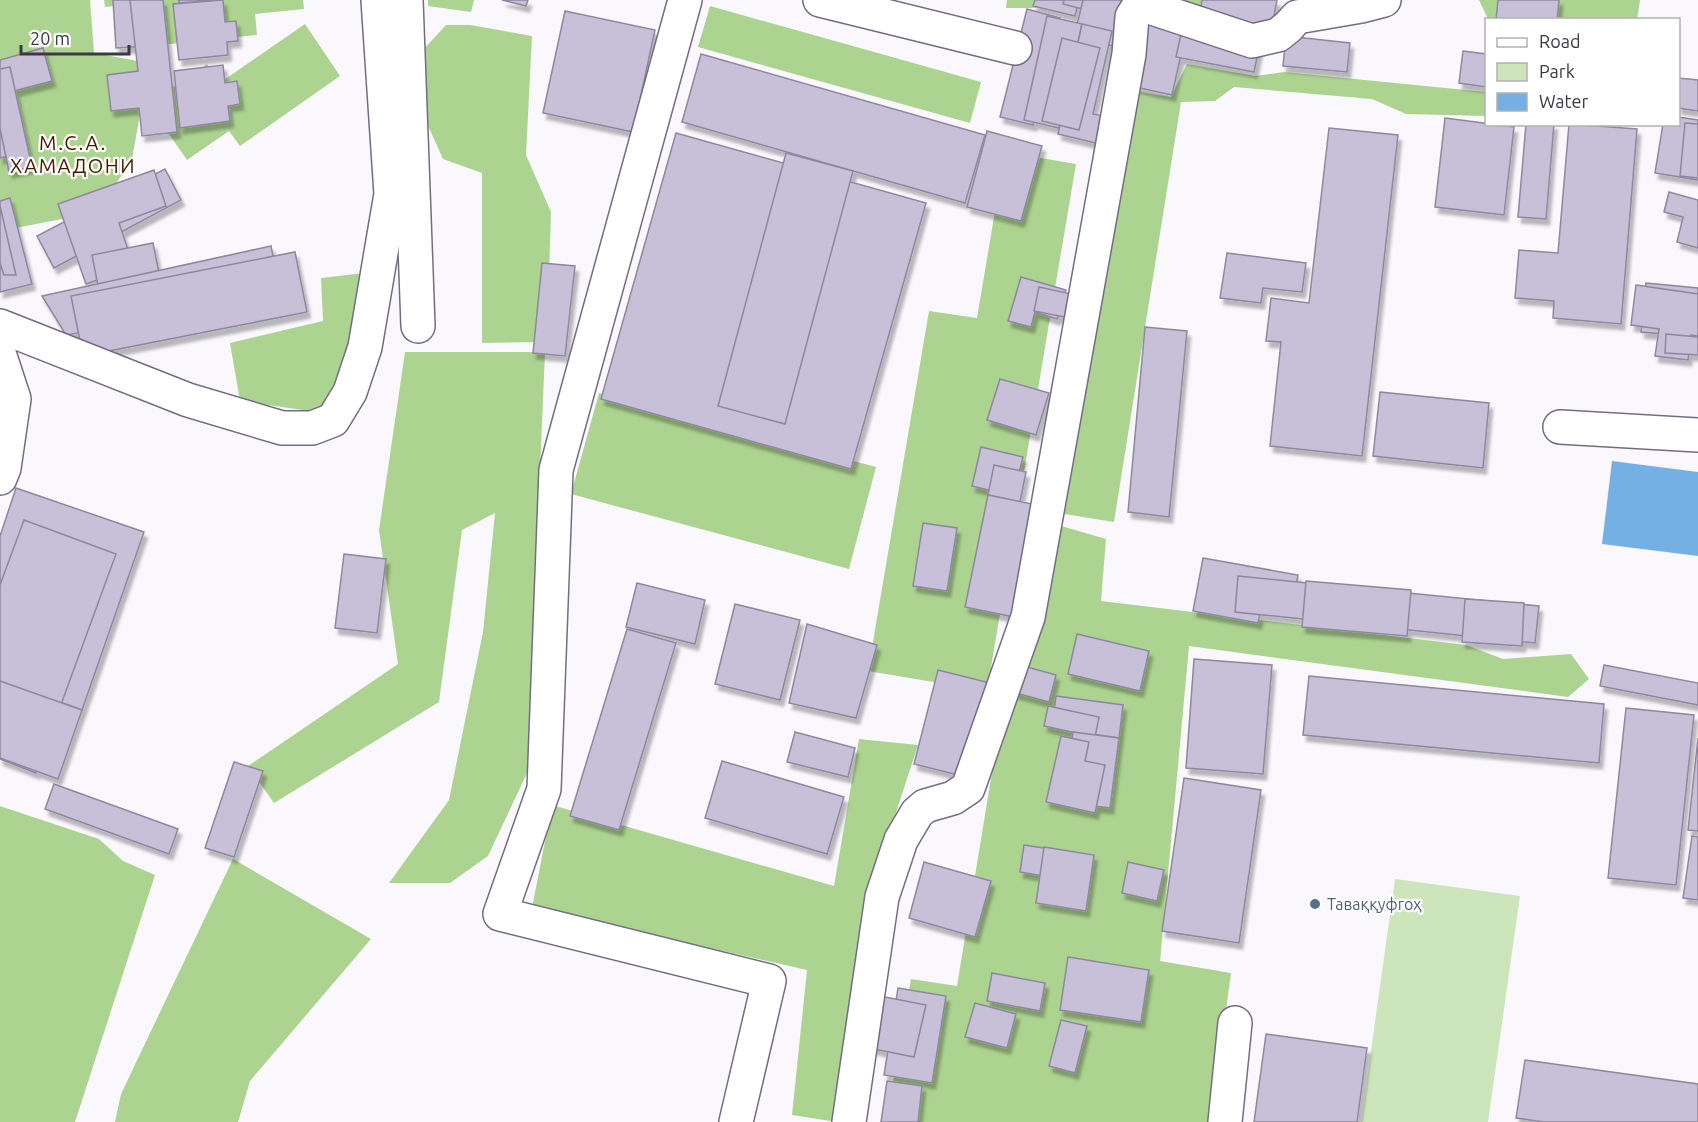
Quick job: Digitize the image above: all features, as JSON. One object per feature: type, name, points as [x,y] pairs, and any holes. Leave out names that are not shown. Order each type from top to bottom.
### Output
[{"type":"lane","points":[[0,326],[188,400],[282,428],[312,428],[333,420],[350,392],[365,347],[391,194],[378,0]]},
{"type":"lane","points":[[406,0],[418,326]]},
{"type":"lane","points":[[686,0],[556,470],[544,789],[500,914],[769,981],[736,1122]]},
{"type":"lane","points":[[820,0],[1015,48]]},
{"type":"lane","points":[[849,1122],[882,897],[901,840],[917,813],[925,806],[953,798],[968,788],[1028,617],[1129,54],[1134,11],[1140,4],[1252,41],[1278,34],[1297,17],[1383,0]]},
{"type":"lane","points":[[0,356],[14,399],[4,468],[0,478]]},
{"type":"lane","points":[[1560,428],[1698,435]]},
{"type":"lane","points":[[1226,1122],[1235,1023]]},
{"type":"green space","points":[[0,0],[90,0],[94,53],[149,63],[132,159],[98,212],[0,231]]},
{"type":"green space","points":[[104,0],[303,0],[304,9],[255,14],[257,35],[151,46],[147,3],[105,7]]},
{"type":"green space","points":[[428,0],[474,0],[471,12],[428,6]]},
{"type":"green space","points":[[1007,0],[1222,0],[1221,7],[1006,8]]},
{"type":"green space","points":[[1479,0],[1640,0],[1637,18],[1488,18]]},
{"type":"green space","points":[[710,6],[981,82],[970,123],[698,47]]},
{"type":"green space","points":[[305,24],[340,76],[240,146],[229,131],[187,160],[148,104],[207,64],[221,82]]},
{"type":"green space","points":[[446,25],[470,25],[532,36],[526,155],[551,212],[547,342],[482,343],[482,173],[443,159],[417,101],[422,51]]},
{"type":"green space","points":[[1187,64],[1255,76],[1284,72],[1485,92],[1485,116],[1406,114],[1372,99],[1234,87],[1215,101],[1181,102],[1114,522],[1052,512],[1128,90],[1171,97]]},
{"type":"green space","points":[[1005,152],[1076,164],[987,691],[868,671],[929,311],[977,318]]},
{"type":"green space","points":[[373,272],[348,383],[324,413],[240,401],[230,343],[323,321],[321,278]]},
{"type":"green space","points":[[405,352],[545,352],[540,470],[543,639],[527,773],[488,856],[450,883],[389,883],[449,800],[483,632],[495,513],[462,530],[439,702],[274,803],[248,766],[398,664],[379,530]]},
{"type":"green space","points":[[599,393],[876,467],[849,569],[571,494]]},
{"type":"green space","points":[[1051,523],[1106,539],[1101,601],[1466,645],[1503,659],[1571,654],[1589,679],[1568,697],[1189,646],[1160,961],[1231,973],[1211,1122],[886,1122],[911,979],[957,986],[1004,699]]},
{"type":"green space","points":[[859,739],[918,745],[874,880],[837,1122],[792,1115],[807,970],[532,908],[552,805],[834,886]]},
{"type":"green space","points":[[0,806],[99,839],[123,861],[155,875],[75,1122],[0,1122]]},
{"type":"green space","points":[[233,859],[371,939],[250,1081],[238,1122],[115,1122],[121,1094]]},
{"type":"green space","points":[[1395,879],[1520,896],[1488,1122],[1361,1122]]},
{"type":"water","points":[[1612,461],[1698,472],[1698,556],[1602,544]]},
{"type":"building","points":[[113,0],[160,0],[162,45],[116,48]]},
{"type":"building","points":[[130,0],[163,0],[177,132],[142,136],[139,108],[111,111],[107,75],[138,71]]},
{"type":"building","points":[[179,0],[218,0],[179,3]]},
{"type":"building","points":[[223,0],[225,22],[236,21],[238,41],[227,42],[228,55],[179,60],[173,4]]},
{"type":"building","points":[[502,0],[528,0],[526,6]]},
{"type":"building","points":[[1035,0],[1079,0],[1075,16],[1033,6]]},
{"type":"building","points":[[1064,0],[1101,0],[1098,13],[1063,4]]},
{"type":"building","points":[[1083,0],[1125,0],[1113,46],[1074,37]]},
{"type":"building","points":[[1202,0],[1277,0],[1271,32],[1199,19]]},
{"type":"building","points":[[1498,0],[1559,0],[1557,18],[1496,18]]},
{"type":"building","points":[[1027,9],[1060,18],[1033,125],[1000,117]]},
{"type":"building","points":[[565,11],[655,30],[633,132],[543,113]]},
{"type":"building","points":[[1047,16],[1082,24],[1059,128],[1024,120]]},
{"type":"building","points":[[1145,23],[1186,32],[1172,95],[1131,86]]},
{"type":"building","points":[[1082,24],[1112,31],[1093,114],[1115,118],[1108,146],[1058,134]]},
{"type":"building","points":[[1181,34],[1259,48],[1254,72],[1176,57]]},
{"type":"building","points":[[1286,36],[1350,43],[1347,72],[1283,66]]},
{"type":"building","points":[[1062,38],[1100,48],[1079,130],[1042,121]]},
{"type":"building","points":[[43,48],[52,81],[6,93],[21,153],[0,158],[0,60]]},
{"type":"building","points":[[1463,51],[1485,54],[1485,87],[1459,83]]},
{"type":"building","points":[[701,54],[985,135],[965,203],[682,122]]},
{"type":"building","points":[[223,65],[225,83],[237,81],[240,104],[228,106],[230,121],[180,128],[174,71]]},
{"type":"building","points":[[10,67],[32,167],[9,172],[0,128],[0,69]]},
{"type":"building","points":[[1680,78],[1698,80],[1698,111],[1680,108]]},
{"type":"building","points":[[1680,117],[1698,120],[1698,180],[1655,173],[1663,126],[1680,126]]},
{"type":"building","points":[[1445,118],[1485,123],[1485,126],[1514,127],[1504,215],[1435,207]]},
{"type":"building","points":[[1685,123],[1698,124],[1698,178],[1680,176]]},
{"type":"building","points":[[1526,126],[1554,126],[1546,219],[1518,217]]},
{"type":"building","points":[[1569,126],[1637,129],[1621,324],[1553,318],[1554,301],[1515,298],[1519,250],[1558,253]]},
{"type":"building","points":[[1329,128],[1398,135],[1362,456],[1270,446],[1281,342],[1266,341],[1271,298],[1309,303]]},
{"type":"building","points":[[987,131],[1042,146],[1021,221],[967,207]]},
{"type":"building","points":[[676,133],[926,203],[851,469],[601,399]]},
{"type":"building","points":[[786,153],[853,171],[785,424],[718,406]]},
{"type":"building","points":[[165,169],[181,200],[54,268],[37,236]]},
{"type":"building","points":[[154,170],[166,206],[119,223],[134,267],[86,284],[58,204]]},
{"type":"building","points":[[1669,192],[1698,200],[1698,248],[1677,242],[1683,217],[1664,212]]},
{"type":"building","points":[[10,198],[32,284],[0,292],[0,201]]},
{"type":"building","points":[[0,206],[16,275],[4,275],[0,263]]},
{"type":"building","points":[[153,243],[160,278],[99,291],[92,255]]},
{"type":"building","points":[[271,246],[282,300],[66,335],[42,296]]},
{"type":"building","points":[[295,252],[307,312],[83,356],[71,296]]},
{"type":"building","points":[[1227,253],[1306,263],[1302,292],[1263,288],[1261,303],[1220,298]]},
{"type":"building","points":[[542,263],[575,266],[565,356],[533,353]]},
{"type":"building","points":[[1021,277],[1066,290],[1057,319],[1035,312],[1031,327],[1008,321]]},
{"type":"building","points":[[1646,283],[1698,288],[1698,337],[1641,332]]},
{"type":"building","points":[[1636,285],[1698,294],[1698,336],[1691,335],[1688,360],[1655,356],[1659,329],[1631,325]]},
{"type":"building","points":[[1039,287],[1085,297],[1080,320],[1034,311]]},
{"type":"building","points":[[1145,327],[1187,331],[1169,517],[1128,512]]},
{"type":"building","points":[[1666,334],[1698,337],[1698,355],[1665,353]]},
{"type":"building","points":[[1000,379],[1049,393],[1036,435],[987,420]]},
{"type":"building","points":[[1380,392],[1489,403],[1483,468],[1373,456]]},
{"type":"building","points":[[981,447],[1023,457],[1013,496],[972,486]]},
{"type":"building","points":[[994,465],[1026,472],[1020,502],[988,495]]},
{"type":"building","points":[[16,488],[144,532],[82,710],[0,681],[0,536]]},
{"type":"building","points":[[988,495],[1037,505],[1014,617],[965,607]]},
{"type":"building","points":[[24,520],[116,554],[36,773],[0,759],[0,585]]},
{"type":"building","points":[[923,523],[957,528],[947,591],[913,586]]},
{"type":"building","points":[[344,554],[386,559],[377,633],[335,628]]},
{"type":"building","points":[[1203,558],[1298,575],[1291,614],[1261,608],[1258,623],[1193,611]]},
{"type":"building","points":[[1238,576],[1539,606],[1535,643],[1235,612]]},
{"type":"building","points":[[1306,581],[1411,590],[1407,636],[1302,627]]},
{"type":"building","points":[[637,583],[705,600],[695,644],[626,627]]},
{"type":"building","points":[[1465,599],[1524,603],[1522,646],[1462,642]]},
{"type":"building","points":[[735,604],[800,620],[780,700],[715,684]]},
{"type":"building","points":[[807,624],[877,645],[856,718],[789,703]]},
{"type":"building","points":[[627,629],[676,643],[619,830],[570,816]]},
{"type":"building","points":[[1077,634],[1149,651],[1140,691],[1068,674]]},
{"type":"building","points":[[1194,659],[1272,665],[1263,774],[1186,768]]},
{"type":"building","points":[[1013,663],[1056,675],[1049,702],[1005,690]]},
{"type":"building","points":[[1604,665],[1698,683],[1698,705],[1600,686]]},
{"type":"building","points":[[938,670],[1006,687],[982,781],[914,764]]},
{"type":"building","points":[[1309,676],[1604,704],[1599,763],[1303,735]]},
{"type":"building","points":[[0,681],[82,710],[58,779],[0,758]]},
{"type":"building","points":[[1056,696],[1123,705],[1119,738],[1052,728]]},
{"type":"building","points":[[1048,706],[1099,717],[1095,737],[1044,726]]},
{"type":"building","points":[[1626,708],[1694,715],[1676,885],[1608,878]]},
{"type":"building","points":[[795,732],[855,748],[848,777],[787,762]]},
{"type":"building","points":[[1073,732],[1119,738],[1110,808],[1064,802]]},
{"type":"building","points":[[1061,736],[1089,742],[1085,761],[1105,765],[1095,813],[1046,802]]},
{"type":"building","points":[[1698,738],[1698,831],[1688,830]]},
{"type":"building","points":[[722,761],[844,797],[827,854],[705,818]]},
{"type":"building","points":[[234,762],[263,771],[234,857],[205,848]]},
{"type":"building","points":[[1184,778],[1261,790],[1239,943],[1162,931]]},
{"type":"building","points":[[54,784],[178,829],[169,854],[45,809]]},
{"type":"building","points":[[1692,836],[1698,837],[1698,900],[1683,898]]},
{"type":"building","points":[[1024,845],[1089,855],[1085,883],[1020,872]]},
{"type":"building","points":[[1044,847],[1094,855],[1086,911],[1036,903]]},
{"type":"building","points":[[924,862],[991,881],[975,937],[909,918]]},
{"type":"building","points":[[1128,862],[1164,870],[1157,901],[1122,893]]},
{"type":"building","points":[[1068,957],[1149,970],[1141,1022],[1060,1010]]},
{"type":"building","points":[[992,973],[1045,983],[1040,1011],[987,1001]]},
{"type":"building","points":[[898,988],[946,996],[932,1083],[884,1075]]},
{"type":"building","points":[[880,996],[926,1005],[914,1057],[869,1048]]},
{"type":"building","points":[[975,1003],[1016,1014],[1007,1048],[965,1037]]},
{"type":"building","points":[[1061,1020],[1087,1026],[1075,1073],[1049,1066]]},
{"type":"building","points":[[1266,1034],[1367,1048],[1357,1122],[1254,1122]]},
{"type":"building","points":[[1525,1060],[1698,1084],[1698,1122],[1544,1122],[1516,1118]]},
{"type":"building","points":[[887,1081],[922,1086],[918,1122],[881,1122]]},
{"type":"place","name":"Таваққуфгоҳ","points":[[1315,904]]},
{"type":"district","name":"М.С.А. ХАМАДОНИ","points":[[73,154]]}]
